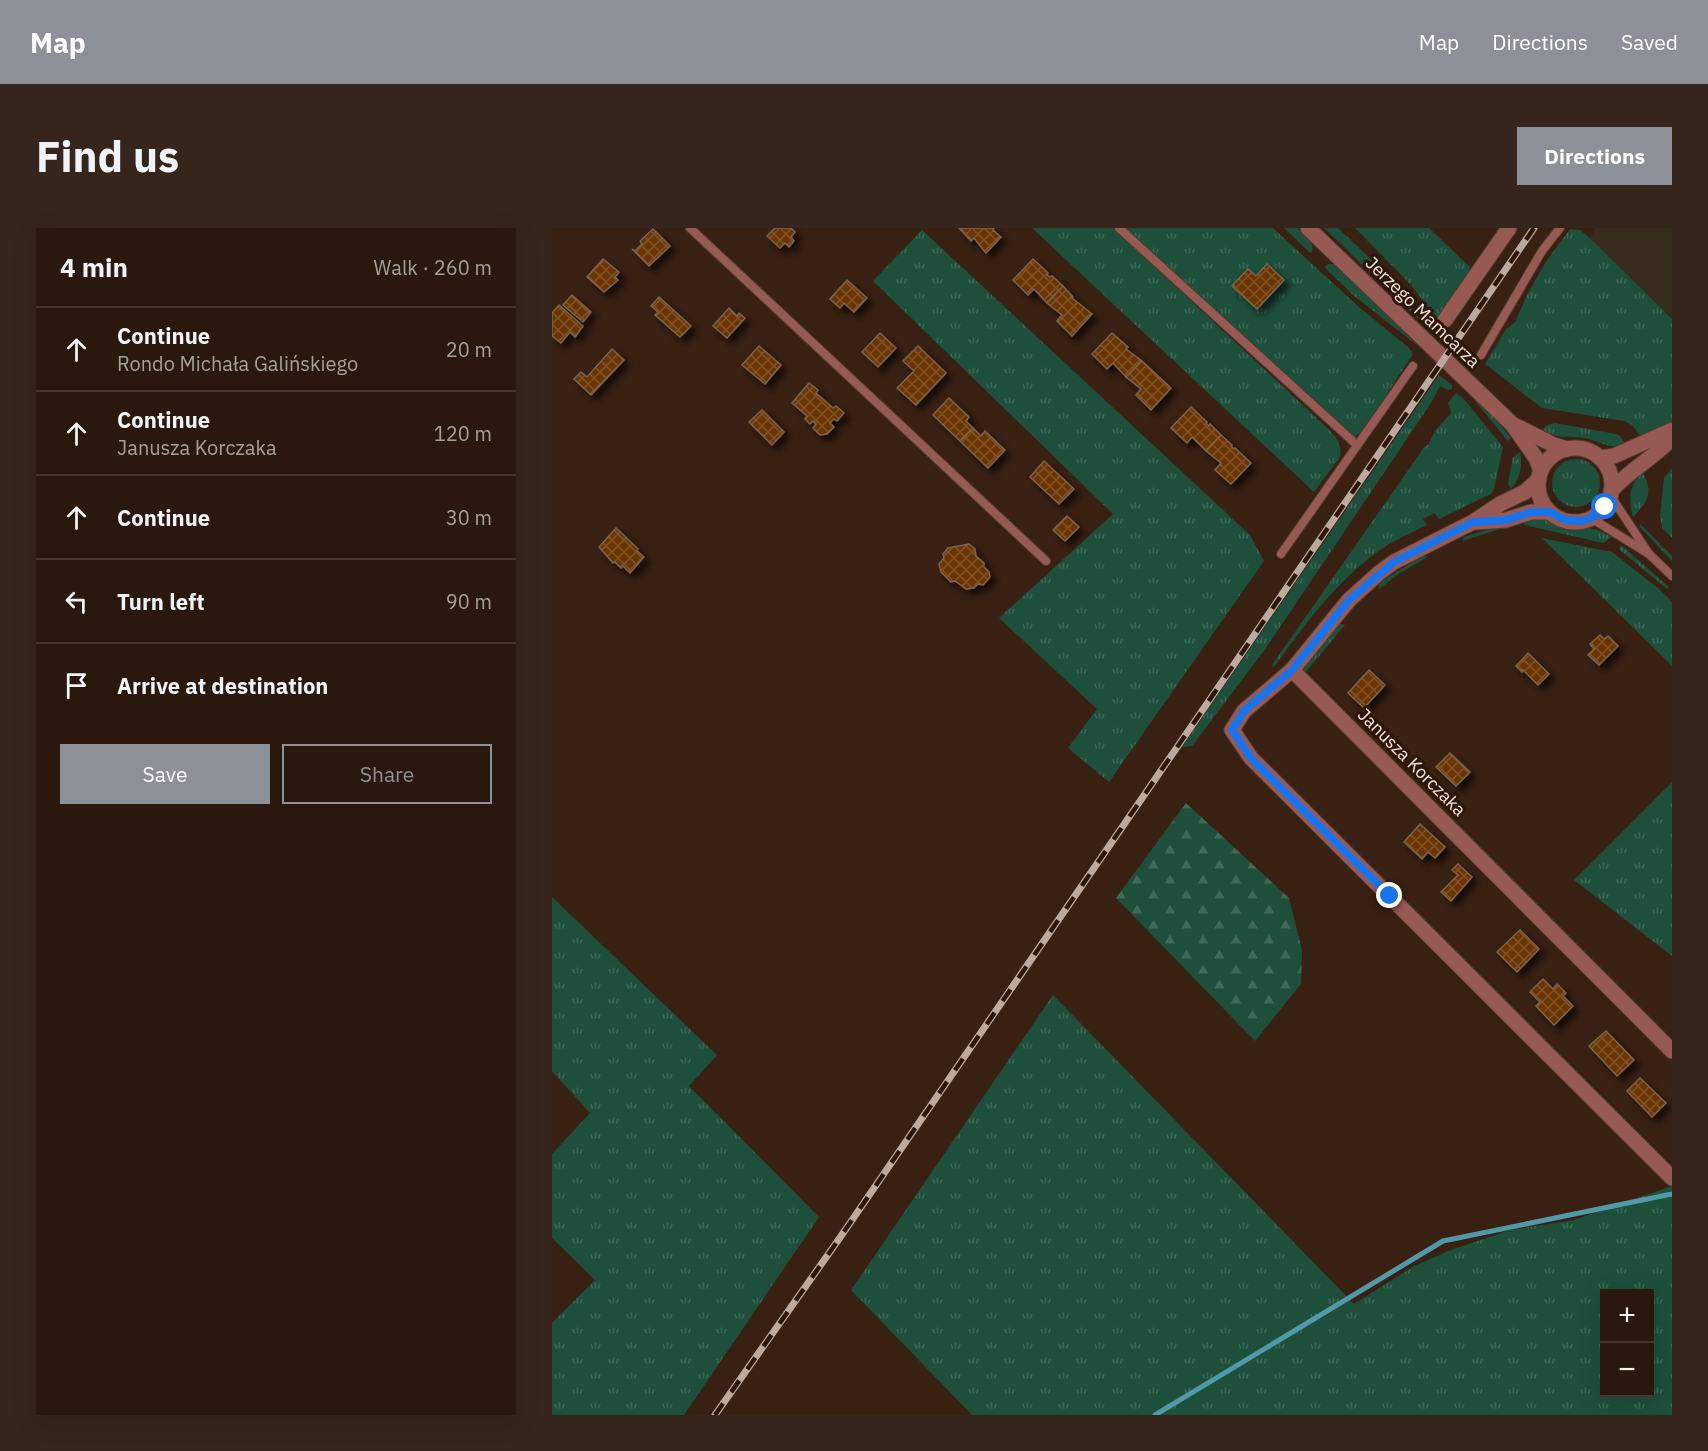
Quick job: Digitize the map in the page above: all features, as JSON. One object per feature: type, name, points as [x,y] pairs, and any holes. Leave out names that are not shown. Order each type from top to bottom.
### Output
[{"type":"street","name":"Jerzego Mamcarza","points":[[1308,228],[1512,424],[1536,458],[1540,475]]},
{"type":"street","points":[[1445,320],[1509,228]]},
{"type":"street","name":"Jerzego Mamcarza","points":[[1512,424],[1567,449]]},
{"type":"street","points":[[1600,458],[1614,456],[1672,430]]},
{"type":"street","points":[[1473,522],[1506,520],[1531,512],[1550,512],[1574,522],[1591,518],[1605,507],[1611,493],[1623,476],[1664,447],[1672,438]]},
{"type":"street","points":[[1611,493],[1610,473],[1600,458],[1585,449],[1567,449],[1552,456],[1540,475],[1525,492],[1500,504],[1473,522],[1411,552],[1379,573],[1349,600],[1292,670],[1244,711],[1232,730],[1251,758],[1672,1178]]},
{"type":"street","points":[[1540,475],[1540,497],[1550,512]]},
{"type":"street","name":"Janusza Korczaka","points":[[1292,670],[1672,1051]]},
{"type":"lane","points":[[690,228],[1046,561]]},
{"type":"lane","points":[[1119,228],[1356,445]]},
{"type":"lane","points":[[1481,355],[1542,251],[1560,228]]},
{"type":"lane","points":[[1281,554],[1413,366]]},
{"type":"lane","points":[[1611,493],[1649,554]]},
{"type":"lane","points":[[1591,518],[1649,554],[1672,576]]},
{"type":"shaded area","points":[[1596,228],[1672,228],[1672,319],[1590,238]]},
{"type":"green space","points":[[1032,228],[1113,228],[1321,422],[1338,442],[1340,457],[1314,492]]},
{"type":"green space","points":[[1124,228],[1273,228],[1413,354],[1362,432],[1352,438]]},
{"type":"green space","points":[[1284,228],[1297,228],[1310,241],[1312,252],[1310,253]]},
{"type":"green space","points":[[1324,228],[1338,228],[1376,264],[1427,327]]},
{"type":"green space","points":[[1355,228],[1429,228],[1470,267],[1471,272],[1436,319],[1412,286]]},
{"type":"green space","points":[[1570,229],[1580,230],[1590,238],[1672,319],[1672,421],[1642,439],[1632,425],[1624,421],[1542,408],[1485,364],[1506,329],[1515,322],[1547,260]]},
{"type":"green space","points":[[922,230],[1250,535],[1264,561],[1109,782],[1068,748],[1097,709],[999,618],[1113,514],[873,281]]},
{"type":"green space","points":[[1328,264],[1335,264],[1345,273],[1418,346],[1353,295],[1324,267]]},
{"type":"green space","points":[[1439,375],[1452,385],[1452,389],[1448,390],[1440,386],[1431,403],[1266,648],[1192,746],[1182,747]]},
{"type":"green space","points":[[1466,390],[1493,416],[1511,438],[1508,441]]},
{"type":"green space","points":[[1456,393],[1463,398],[1503,447],[1491,494],[1439,519],[1434,513],[1423,519],[1427,525],[1389,544],[1372,556],[1340,584],[1274,667],[1272,665],[1425,446],[1428,445],[1435,431],[1451,413],[1448,403]]},
{"type":"green space","points":[[1555,423],[1616,434],[1626,446],[1612,446],[1583,438],[1559,437],[1543,429]]},
{"type":"green space","points":[[1520,452],[1520,472],[1511,489],[1508,483],[1513,457]]},
{"type":"green space","points":[[1571,459],[1581,459],[1593,466],[1600,478],[1600,488],[1593,500],[1581,507],[1571,507],[1556,496],[1552,488],[1552,478],[1563,463]]},
{"type":"green space","points":[[1672,468],[1672,538],[1662,528],[1660,516],[1664,478]]},
{"type":"green space","points":[[1642,472],[1648,485],[1648,496],[1633,517],[1630,504],[1632,488]]},
{"type":"green space","points":[[1526,518],[1546,519],[1572,529],[1589,528],[1612,537],[1603,543],[1525,525],[1523,522]]},
{"type":"green space","points":[[1511,522],[1513,525],[1462,541],[1464,537]]},
{"type":"green space","points":[[1641,525],[1672,556],[1672,561],[1639,526]]},
{"type":"green space","points":[[1542,538],[1612,552],[1659,589],[1672,602],[1672,666]]},
{"type":"green space","points":[[1621,545],[1669,587],[1667,589],[1619,549]]},
{"type":"green space","points":[[1424,555],[1428,557],[1400,573],[1379,589],[1379,583]]},
{"type":"green space","points":[[1340,624],[1345,625],[1304,674],[1304,667]]},
{"type":"green space","points":[[1672,782],[1672,956],[1574,880]]},
{"type":"green space","points":[[1186,803],[1289,898],[1302,950],[1301,984],[1255,1041],[1116,898]]},
{"type":"green space","points":[[552,897],[717,1055],[689,1086],[819,1217],[684,1415],[552,1415],[552,1323],[595,1280],[552,1238],[552,1154],[590,1113],[552,1071]]},
{"type":"green space","points":[[1053,995],[1354,1304],[1414,1266],[1451,1250],[1510,1230],[1574,1220],[1672,1186],[1672,1415],[972,1415],[851,1290]]},
{"type":"building","points":[[775,228],[791,228],[795,232],[791,237],[794,241],[789,247],[785,243],[780,248],[767,236]]},
{"type":"building","points":[[959,228],[994,228],[993,230],[1001,237],[986,253],[974,238],[971,241]]},
{"type":"building","points":[[653,229],[670,246],[649,266],[632,249],[635,251],[642,244],[640,241]]},
{"type":"building","points":[[603,259],[619,272],[615,277],[618,280],[604,292],[587,277]]},
{"type":"building","points":[[1033,259],[1048,273],[1047,275],[1052,276],[1063,286],[1047,303],[1034,289],[1028,295],[1013,280]]},
{"type":"building","points":[[1267,264],[1284,280],[1257,309],[1232,286],[1248,269],[1256,276]]},
{"type":"building","points":[[847,280],[867,298],[854,312],[844,303],[840,308],[830,299]]},
{"type":"building","points":[[1063,286],[1072,298],[1092,314],[1072,336],[1057,321],[1062,315],[1047,303]]},
{"type":"building","points":[[572,295],[591,312],[583,322],[563,305]]},
{"type":"building","points":[[659,297],[691,326],[680,337],[655,315],[658,312],[651,306]]},
{"type":"building","points":[[559,305],[583,326],[575,337],[570,332],[561,343],[552,336],[552,313]]},
{"type":"building","points":[[729,308],[737,316],[739,313],[745,318],[727,338],[713,326]]},
{"type":"building","points":[[880,333],[896,348],[878,367],[862,352]]},
{"type":"building","points":[[1112,333],[1128,347],[1126,349],[1142,361],[1126,377],[1113,363],[1107,369],[1092,354]]},
{"type":"building","points":[[759,346],[781,365],[765,384],[742,365]]},
{"type":"building","points":[[918,346],[946,373],[916,405],[897,388],[914,371],[903,361]]},
{"type":"building","points":[[612,349],[624,360],[591,395],[574,379],[581,372],[587,377]]},
{"type":"building","points":[[1142,361],[1171,388],[1151,410],[1136,395],[1141,389],[1126,377]]},
{"type":"building","points":[[809,383],[818,390],[816,393],[833,408],[836,406],[844,413],[837,421],[834,419],[830,423],[834,427],[827,434],[820,435],[813,428],[816,424],[813,421],[810,424],[805,419],[807,416],[792,403]]},
{"type":"building","points":[[949,398],[969,417],[966,421],[973,428],[960,441],[933,415]]},
{"type":"building","points":[[1191,407],[1221,435],[1206,451],[1192,437],[1187,443],[1171,428]]},
{"type":"building","points":[[762,410],[784,432],[772,445],[749,422]]},
{"type":"building","points":[[973,428],[981,436],[985,431],[1005,450],[988,468],[960,441]]},
{"type":"building","points":[[1221,435],[1251,463],[1231,484],[1215,470],[1221,463],[1206,451]]},
{"type":"building","points":[[1044,461],[1074,489],[1059,504],[1030,477]]},
{"type":"building","points":[[1067,516],[1079,527],[1065,541],[1053,530]]},
{"type":"building","points":[[616,528],[644,557],[630,573],[623,566],[621,568],[615,562],[613,563],[599,547]]},
{"type":"building","points":[[969,544],[975,549],[976,556],[984,563],[990,577],[983,585],[978,584],[974,588],[966,589],[955,581],[951,582],[941,572],[939,564],[948,548]]},
{"type":"building","points":[[1600,635],[1604,639],[1608,636],[1618,646],[1599,665],[1588,655],[1594,649],[1590,644]]},
{"type":"building","points":[[1528,653],[1549,674],[1538,685],[1516,666]]},
{"type":"building","points":[[1369,670],[1385,685],[1364,708],[1348,693]]},
{"type":"building","points":[[1450,753],[1470,772],[1456,786],[1436,767]]},
{"type":"building","points":[[1420,824],[1445,847],[1435,858],[1428,852],[1422,859],[1404,842]]},
{"type":"building","points":[[1458,864],[1472,877],[1451,901],[1441,892],[1458,875],[1452,870]]},
{"type":"building","points":[[1520,930],[1539,949],[1517,972],[1497,952]]},
{"type":"building","points":[[1543,979],[1553,989],[1557,984],[1566,993],[1563,996],[1573,1006],[1554,1025],[1536,1006],[1540,1002],[1530,992]]},
{"type":"building","points":[[1606,1031],[1634,1060],[1617,1076],[1589,1046]]},
{"type":"building","points":[[1640,1078],[1666,1103],[1652,1117],[1627,1091]]},
{"type":"waterway","points":[[1155,1415],[1443,1241],[1672,1194]]},
{"type":"railway","points":[[715,1415],[839,1239],[1534,228]]},
{"type":"route","points":[[1390,896],[1251,758],[1232,730],[1244,711],[1292,670],[1349,600],[1394,562],[1473,522],[1506,520],[1531,512],[1550,512],[1557,517],[1574,522],[1591,518],[1605,507]]}]
